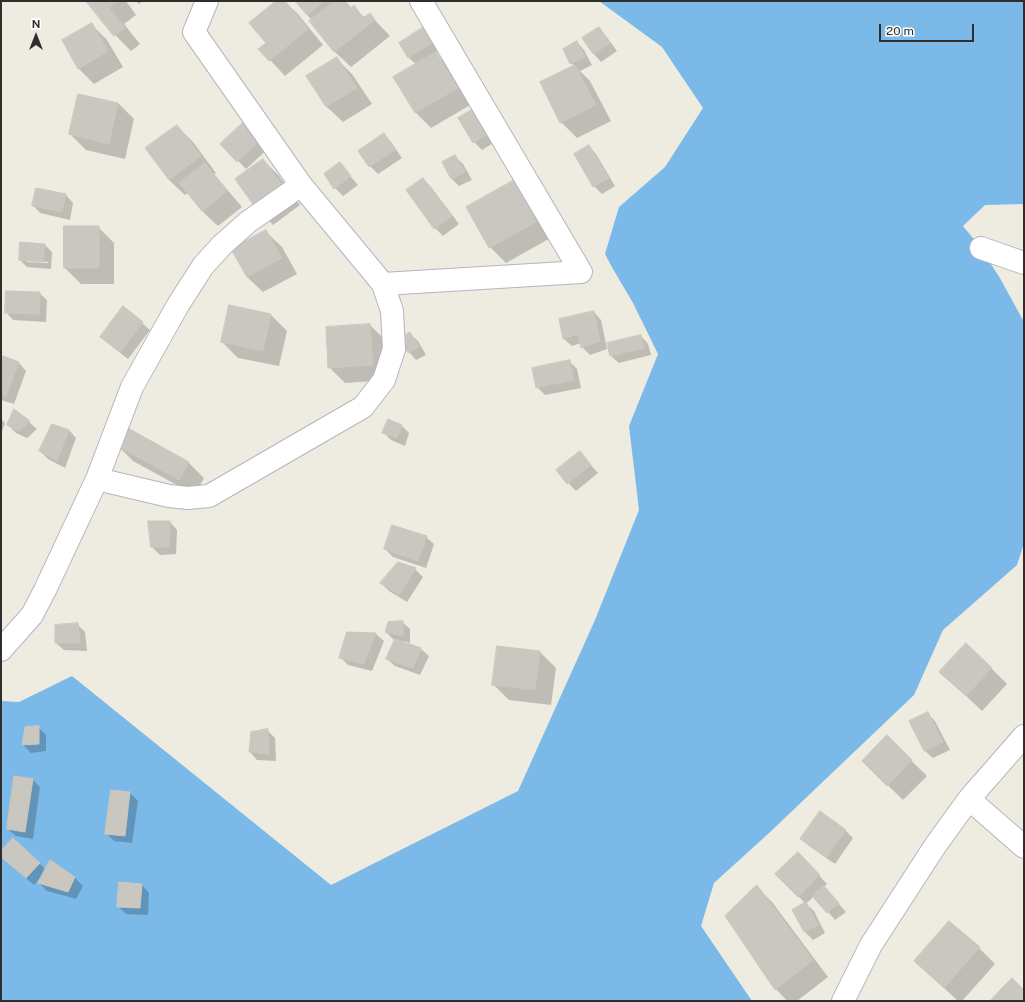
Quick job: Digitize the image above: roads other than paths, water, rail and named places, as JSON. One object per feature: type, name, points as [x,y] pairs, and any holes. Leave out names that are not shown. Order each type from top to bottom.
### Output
[{"type":"street","points":[[97,479],[168,496],[188,498],[209,496],[363,407],[384,380],[394,349],[392,311],[383,284],[301,185],[194,32],[207,1]]},
{"type":"street","points":[[383,284],[581,272],[421,1]]},
{"type":"street","points":[[1,650],[32,616],[46,590],[97,479],[132,387],[178,305],[203,266],[222,245],[248,222],[301,185]]},
{"type":"street","points":[[981,248],[1024,263]]},
{"type":"street","points":[[843,1001],[871,945],[935,846],[969,799],[1024,736]]},
{"type":"street","points":[[969,799],[1024,847]]},
{"type":"water","points":[[599,1],[1024,1],[1024,204],[985,205],[963,226],[981,248],[1001,280],[1024,322],[1024,543],[1017,565],[943,630],[914,695],[769,833],[714,883],[701,926],[752,1001],[1,1001],[1,701],[19,702],[72,676],[331,885],[518,791],[595,620],[639,510],[629,426],[658,354],[633,303],[605,254],[619,207],[665,167],[703,108],[662,47]]}]
